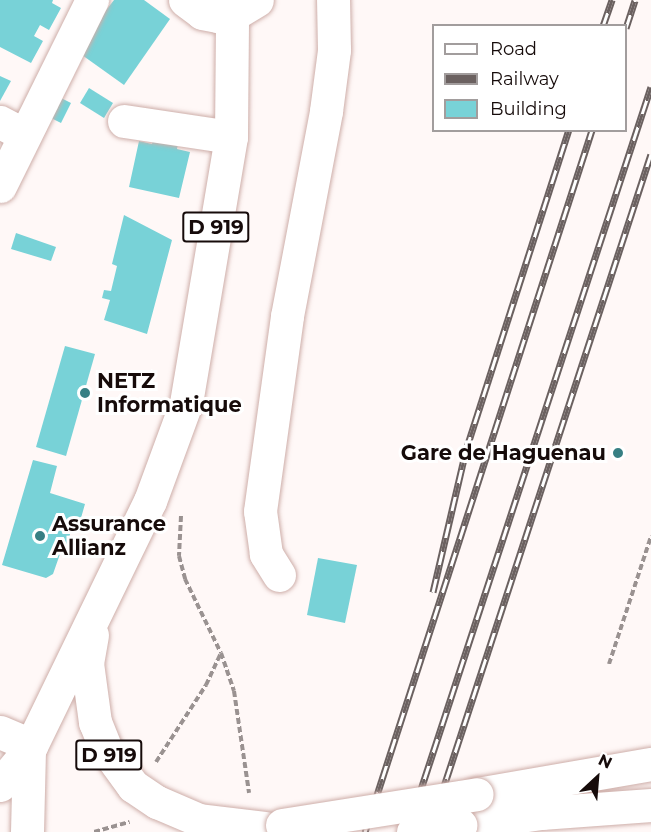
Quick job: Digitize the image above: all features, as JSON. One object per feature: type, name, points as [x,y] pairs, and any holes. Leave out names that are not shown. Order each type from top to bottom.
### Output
[{"type":"main road","points":[[0,186],[12,128],[92,0]]},
{"type":"main road","points":[[185,0],[202,12],[244,7]]},
{"type":"main road","points":[[279,575],[266,554],[260,511],[287,316],[326,111],[334,50],[333,0]]},
{"type":"main road","name":"D 919","points":[[0,785],[30,747],[167,463],[186,403],[231,137],[244,7]]},
{"type":"main road","points":[[124,121],[231,137]]},
{"type":"main road","name":"D 919","points":[[109,581],[87,663],[94,722],[109,754],[133,786],[169,808],[199,820],[266,819]]},
{"type":"main road","points":[[0,732],[30,747]]},
{"type":"main road","name":"D 919","points":[[27,832],[30,747]]},
{"type":"main road","points":[[231,832],[266,819],[477,794],[651,764]]},
{"type":"main road","points":[[413,832],[541,813],[651,805]]},
{"type":"path","points":[[183,506],[179,556],[185,579],[221,652],[234,691],[266,819]]},
{"type":"path","points":[[609,664],[651,536]]},
{"type":"path","points":[[155,766],[206,685],[221,652]]},
{"type":"path","points":[[94,832],[132,822],[136,814]]},
{"type":"building","points":[[0,0],[53,0],[52,3],[61,8],[49,30],[40,25],[34,36],[43,41],[31,63],[0,47]]},
{"type":"building","points":[[114,0],[144,0],[170,19],[124,85],[75,50]]},
{"type":"building","points":[[0,76],[11,81],[0,101]]},
{"type":"building","points":[[89,88],[113,103],[104,118],[80,103]]},
{"type":"building","points":[[57,96],[71,103],[61,123],[47,116]]},
{"type":"building","points":[[154,138],[178,143],[177,149],[190,152],[179,198],[129,187],[139,141],[152,144]]},
{"type":"building","points":[[124,215],[172,240],[147,334],[104,320],[110,300],[102,298],[104,290],[111,291],[117,266],[112,264]]},
{"type":"building","points":[[16,233],[56,247],[51,261],[11,249]]},
{"type":"building","points":[[65,346],[95,354],[66,456],[36,447]]},
{"type":"building","name":"Assurance Allianz","points":[[33,460],[57,466],[50,493],[85,504],[77,532],[71,531],[64,555],[60,554],[53,574],[46,578],[2,565]]},
{"type":"building","points":[[318,558],[357,565],[345,623],[307,615]]},
{"type":"railway","points":[[604,24],[612,0]]},
{"type":"railway","points":[[627,25],[635,0]]},
{"type":"railway","points":[[407,832],[651,87]]},
{"type":"railway","points":[[433,592],[466,450],[568,132]]},
{"type":"railway","points":[[365,832],[591,132]]},
{"type":"railway","points":[[429,832],[651,154]]},
{"type":"place","name":"NETZ Informatique","points":[[85,393]]},
{"type":"place","name":"Gare de Haguenau","points":[[618,453]]},
{"type":"place","name":"Assurance Allianz","points":[[40,536]]}]
